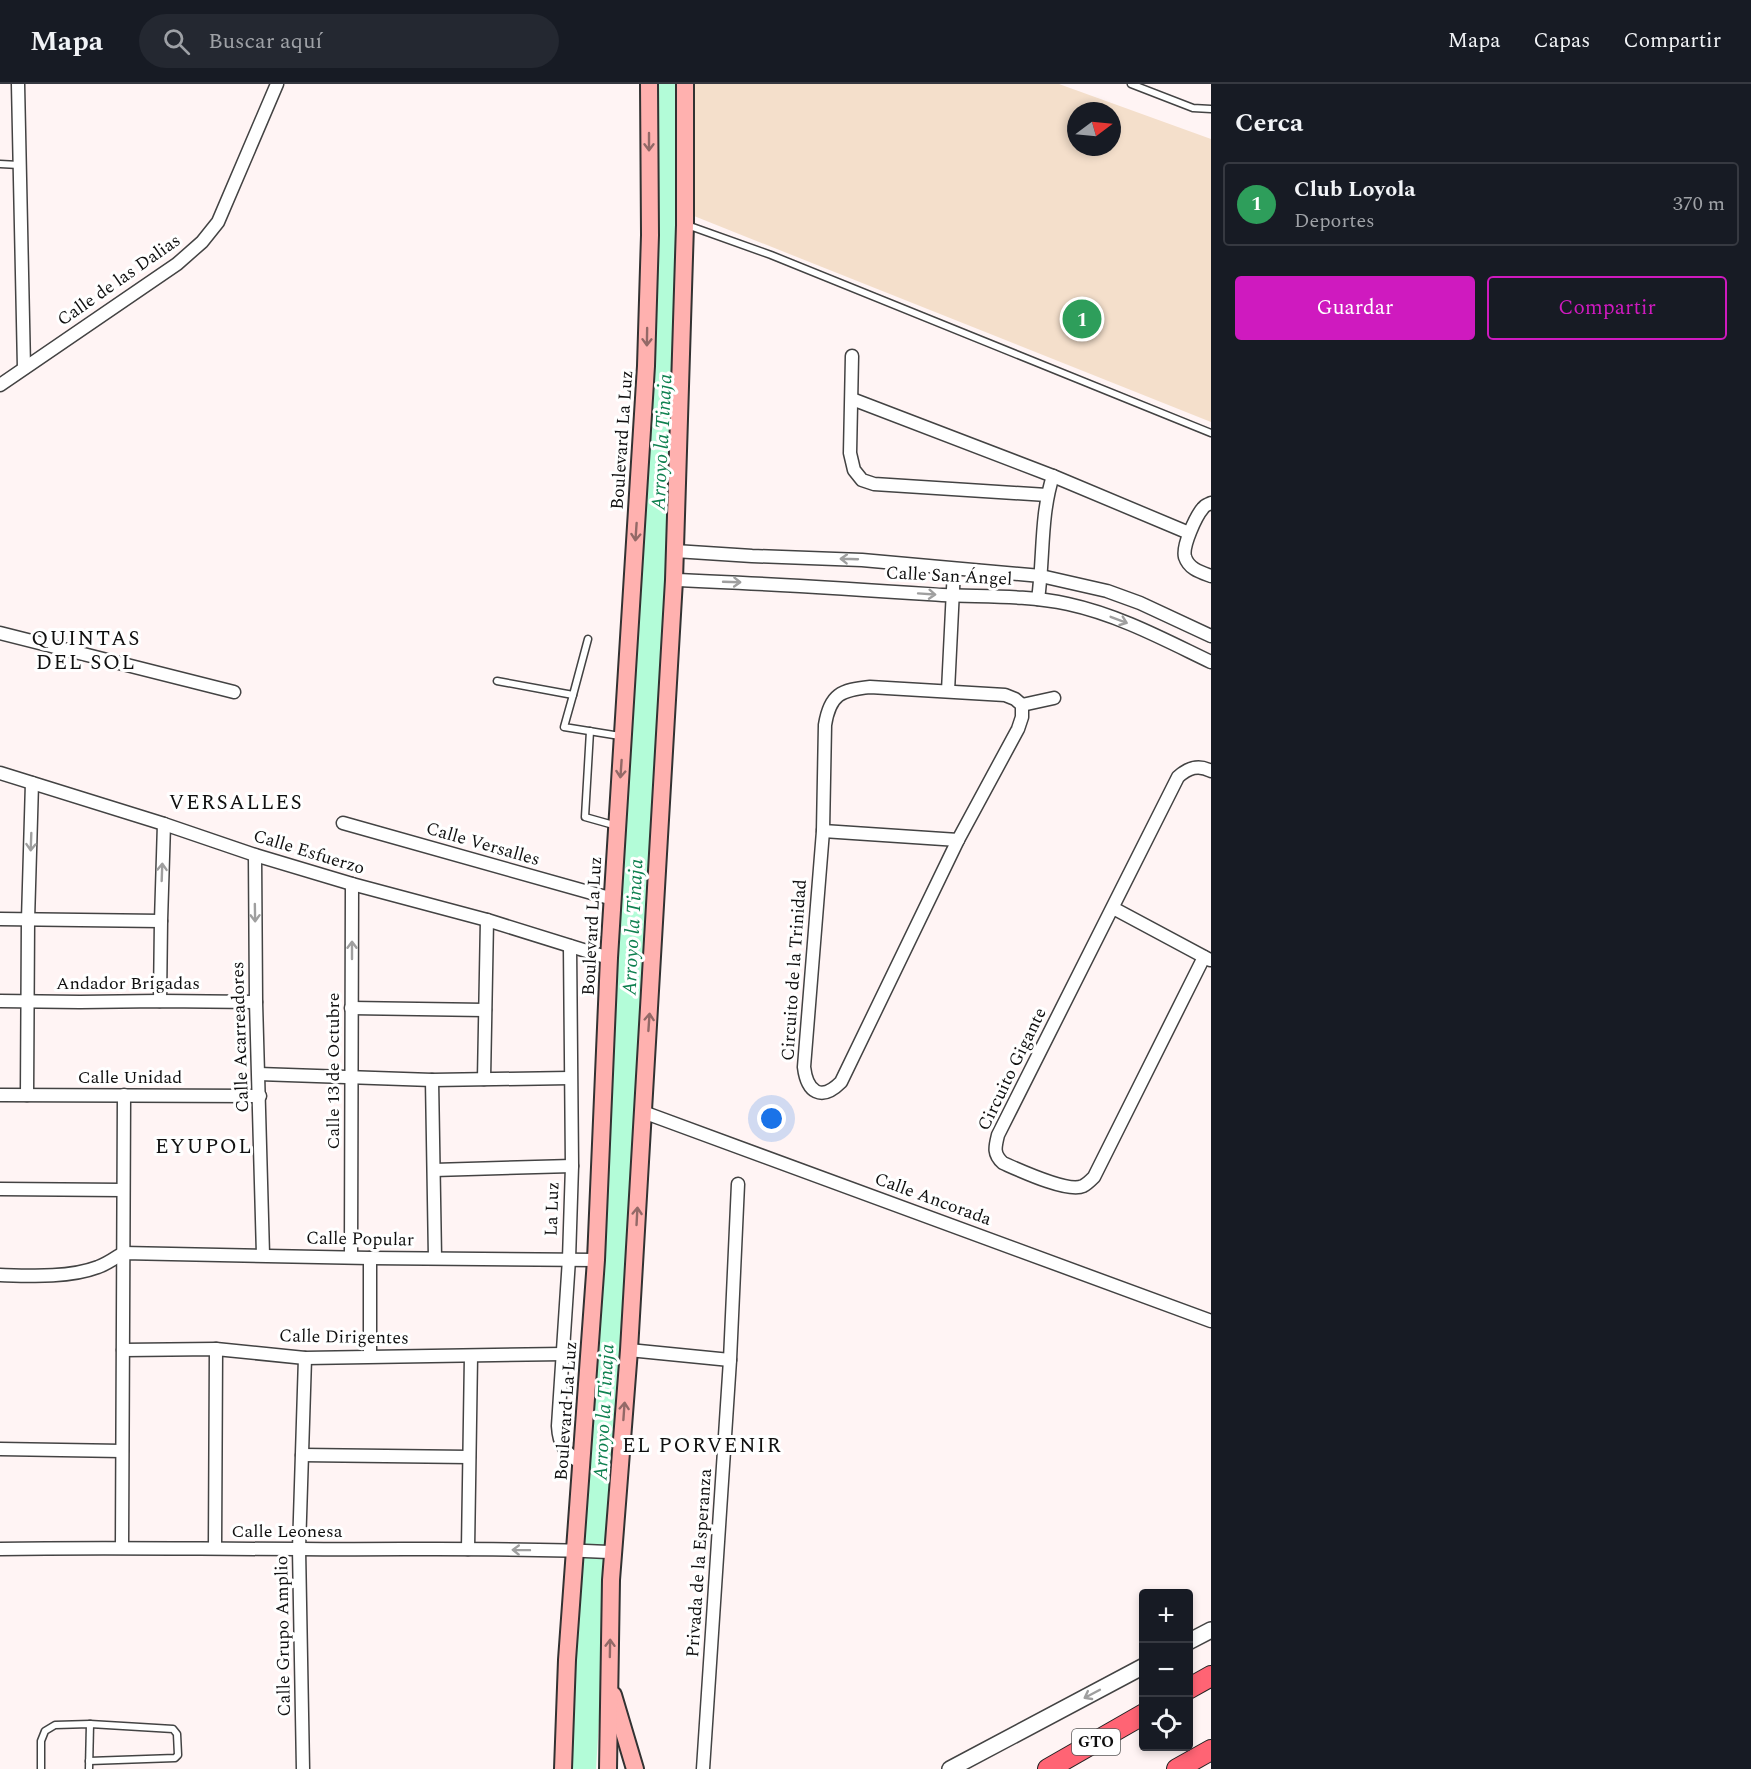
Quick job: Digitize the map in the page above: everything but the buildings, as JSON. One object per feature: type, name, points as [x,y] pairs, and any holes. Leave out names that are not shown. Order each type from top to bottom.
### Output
[{"type":"main road","name":"Boulevard La Luz","points":[[563,1769],[567,1660],[579,1551],[581,1463],[596,1260],[609,958],[646,366],[650,235],[649,84]]},
{"type":"main road","points":[[608,1769],[608,1552],[629,1350],[674,580],[684,225],[685,84]]},
{"type":"main road","points":[[1193,1686],[1211,1676]]},
{"type":"main road","points":[[609,1682],[635,1769]]},
{"type":"main road","name":"GTO","points":[[1048,1769],[1139,1716]]},
{"type":"main road","points":[[1177,1769],[1211,1750]]},
{"type":"street","points":[[18,84],[24,368]]},
{"type":"street","name":"Calle de las Dalias","points":[[0,385],[177,264],[202,242],[218,222],[276,84]]},
{"type":"street","points":[[852,356],[850,453],[854,470],[862,480],[874,484],[1047,495]]},
{"type":"street","points":[[852,399],[1053,476],[1190,533]]},
{"type":"street","points":[[1038,599],[1047,495],[1053,476]]},
{"type":"street","points":[[1211,503],[1203,507],[1184,549],[1185,556],[1195,570],[1211,576]]},
{"type":"street","name":"Calle San Ángel","points":[[675,551],[862,560],[1041,576],[1107,591],[1140,603],[1211,636]]},
{"type":"street","points":[[948,691],[954,569]]},
{"type":"street","name":"Calle San Ángel","points":[[674,580],[752,582],[1038,599],[1100,613],[1211,662]]},
{"type":"street","points":[[0,633],[234,692]]},
{"type":"street","name":"Circuito de la Trinidad","points":[[870,687],[1005,695],[1022,705],[1022,717],[1018,729],[958,840],[841,1082],[835,1088],[827,1091],[812,1090],[808,1085],[804,1067],[823,831],[825,725],[827,712],[833,700],[843,691],[870,687]]},
{"type":"street","points":[[1022,705],[1054,698]]},
{"type":"street","name":"Circuito Gigante","points":[[1113,908],[1208,959],[1094,1177],[1085,1186],[1076,1188],[1064,1186],[1003,1163],[997,1158],[994,1148],[998,1135],[1178,777],[1186,770],[1196,767],[1211,771]]},
{"type":"street","name":"Calle Esfuerzo","points":[[0,773],[255,855],[487,920],[609,958]]},
{"type":"street","points":[[27,1095],[28,920],[32,783]]},
{"type":"street","name":"Calle Versalles","points":[[343,823],[613,899]]},
{"type":"street","points":[[160,1000],[164,824]]},
{"type":"street","points":[[823,831],[958,840]]},
{"type":"street","name":"Calle Acarreadores","points":[[255,855],[256,1002],[263,1255]]},
{"type":"street","name":"Calle 13 de Octubre","points":[[351,1257],[352,884]]},
{"type":"street","points":[[0,919],[160,921]]},
{"type":"street","points":[[484,1079],[487,920]]},
{"type":"street","name":"La Luz","points":[[570,946],[572,1166],[559,1437],[563,1449],[581,1463]]},
{"type":"street","name":"Andador Brigadas","points":[[0,1001],[256,1002]]},
{"type":"street","points":[[351,1008],[485,1010]]},
{"type":"street","points":[[259,1074],[432,1080],[570,1078]]},
{"type":"street","points":[[432,1080],[435,1258]]},
{"type":"street","name":"Calle Unidad","points":[[0,1095],[260,1096]]},
{"type":"street","points":[[122,1547],[124,1095]]},
{"type":"street","name":"Calle Ancorada","points":[[643,1112],[1211,1321]]},
{"type":"street","points":[[434,1170],[572,1166]]},
{"type":"street","name":"Privada de la Esperanza","points":[[703,1769],[730,1360],[738,1184]]},
{"type":"street","points":[[0,1189],[123,1190]]},
{"type":"street","points":[[0,1275],[41,1277],[88,1270],[100,1267],[123,1253]]},
{"type":"street","name":"Calle Popular","points":[[123,1253],[596,1260]]},
{"type":"street","points":[[370,1258],[370,1356]]},
{"type":"street","points":[[215,1548],[216,1349]]},
{"type":"street","name":"Calle Dirigentes","points":[[123,1350],[216,1349],[305,1358],[564,1354]]},
{"type":"street","points":[[629,1350],[730,1360]]},
{"type":"street","points":[[468,1549],[471,1356]]},
{"type":"street","name":"Calle Grupo Amplio","points":[[303,1769],[299,1550],[305,1358]]},
{"type":"street","points":[[0,1449],[122,1451]]},
{"type":"street","points":[[302,1455],[469,1457]]},
{"type":"street","name":"Calle Leonesa","points":[[0,1549],[122,1547],[608,1552]]},
{"type":"street","points":[[1193,1639],[1211,1630]]},
{"type":"street","points":[[950,1769],[984,1753],[1139,1668]]},
{"type":"lane","points":[[1131,84],[1193,108],[1211,109]]},
{"type":"lane","points":[[0,164],[20,165]]},
{"type":"lane","points":[[684,225],[771,255],[1211,433]]},
{"type":"lane","points":[[588,639],[564,727],[623,737]]},
{"type":"lane","points":[[497,681],[573,695]]},
{"type":"lane","points":[[590,731],[585,817],[617,826]]},
{"type":"lane","points":[[89,1769],[90,1724]]},
{"type":"lane","points":[[41,1769],[40,1741],[45,1731],[55,1725],[90,1724],[173,1729],[177,1734],[178,1755],[175,1758],[89,1761]]},
{"type":"shaded area","points":[[694,84],[1059,84],[1109,102],[1067,102],[1067,156],[1121,156],[1121,106],[1211,139],[1211,422],[694,216]]},
{"type":"waterway","name":"Arroyo la Tinaja","points":[[582,1769],[666,384],[669,140],[667,84]]},
{"type":"place","name":"Club Loyola","points":[[1082,319]]},
{"type":"district","name":"QUINTAS DEL SOL","points":[[86,651]]},
{"type":"district","name":"VERSALLES","points":[[236,803]]},
{"type":"district","name":"EYUPOL","points":[[204,1147]]},
{"type":"district","name":"EL PORVENIR","points":[[702,1446]]}]
